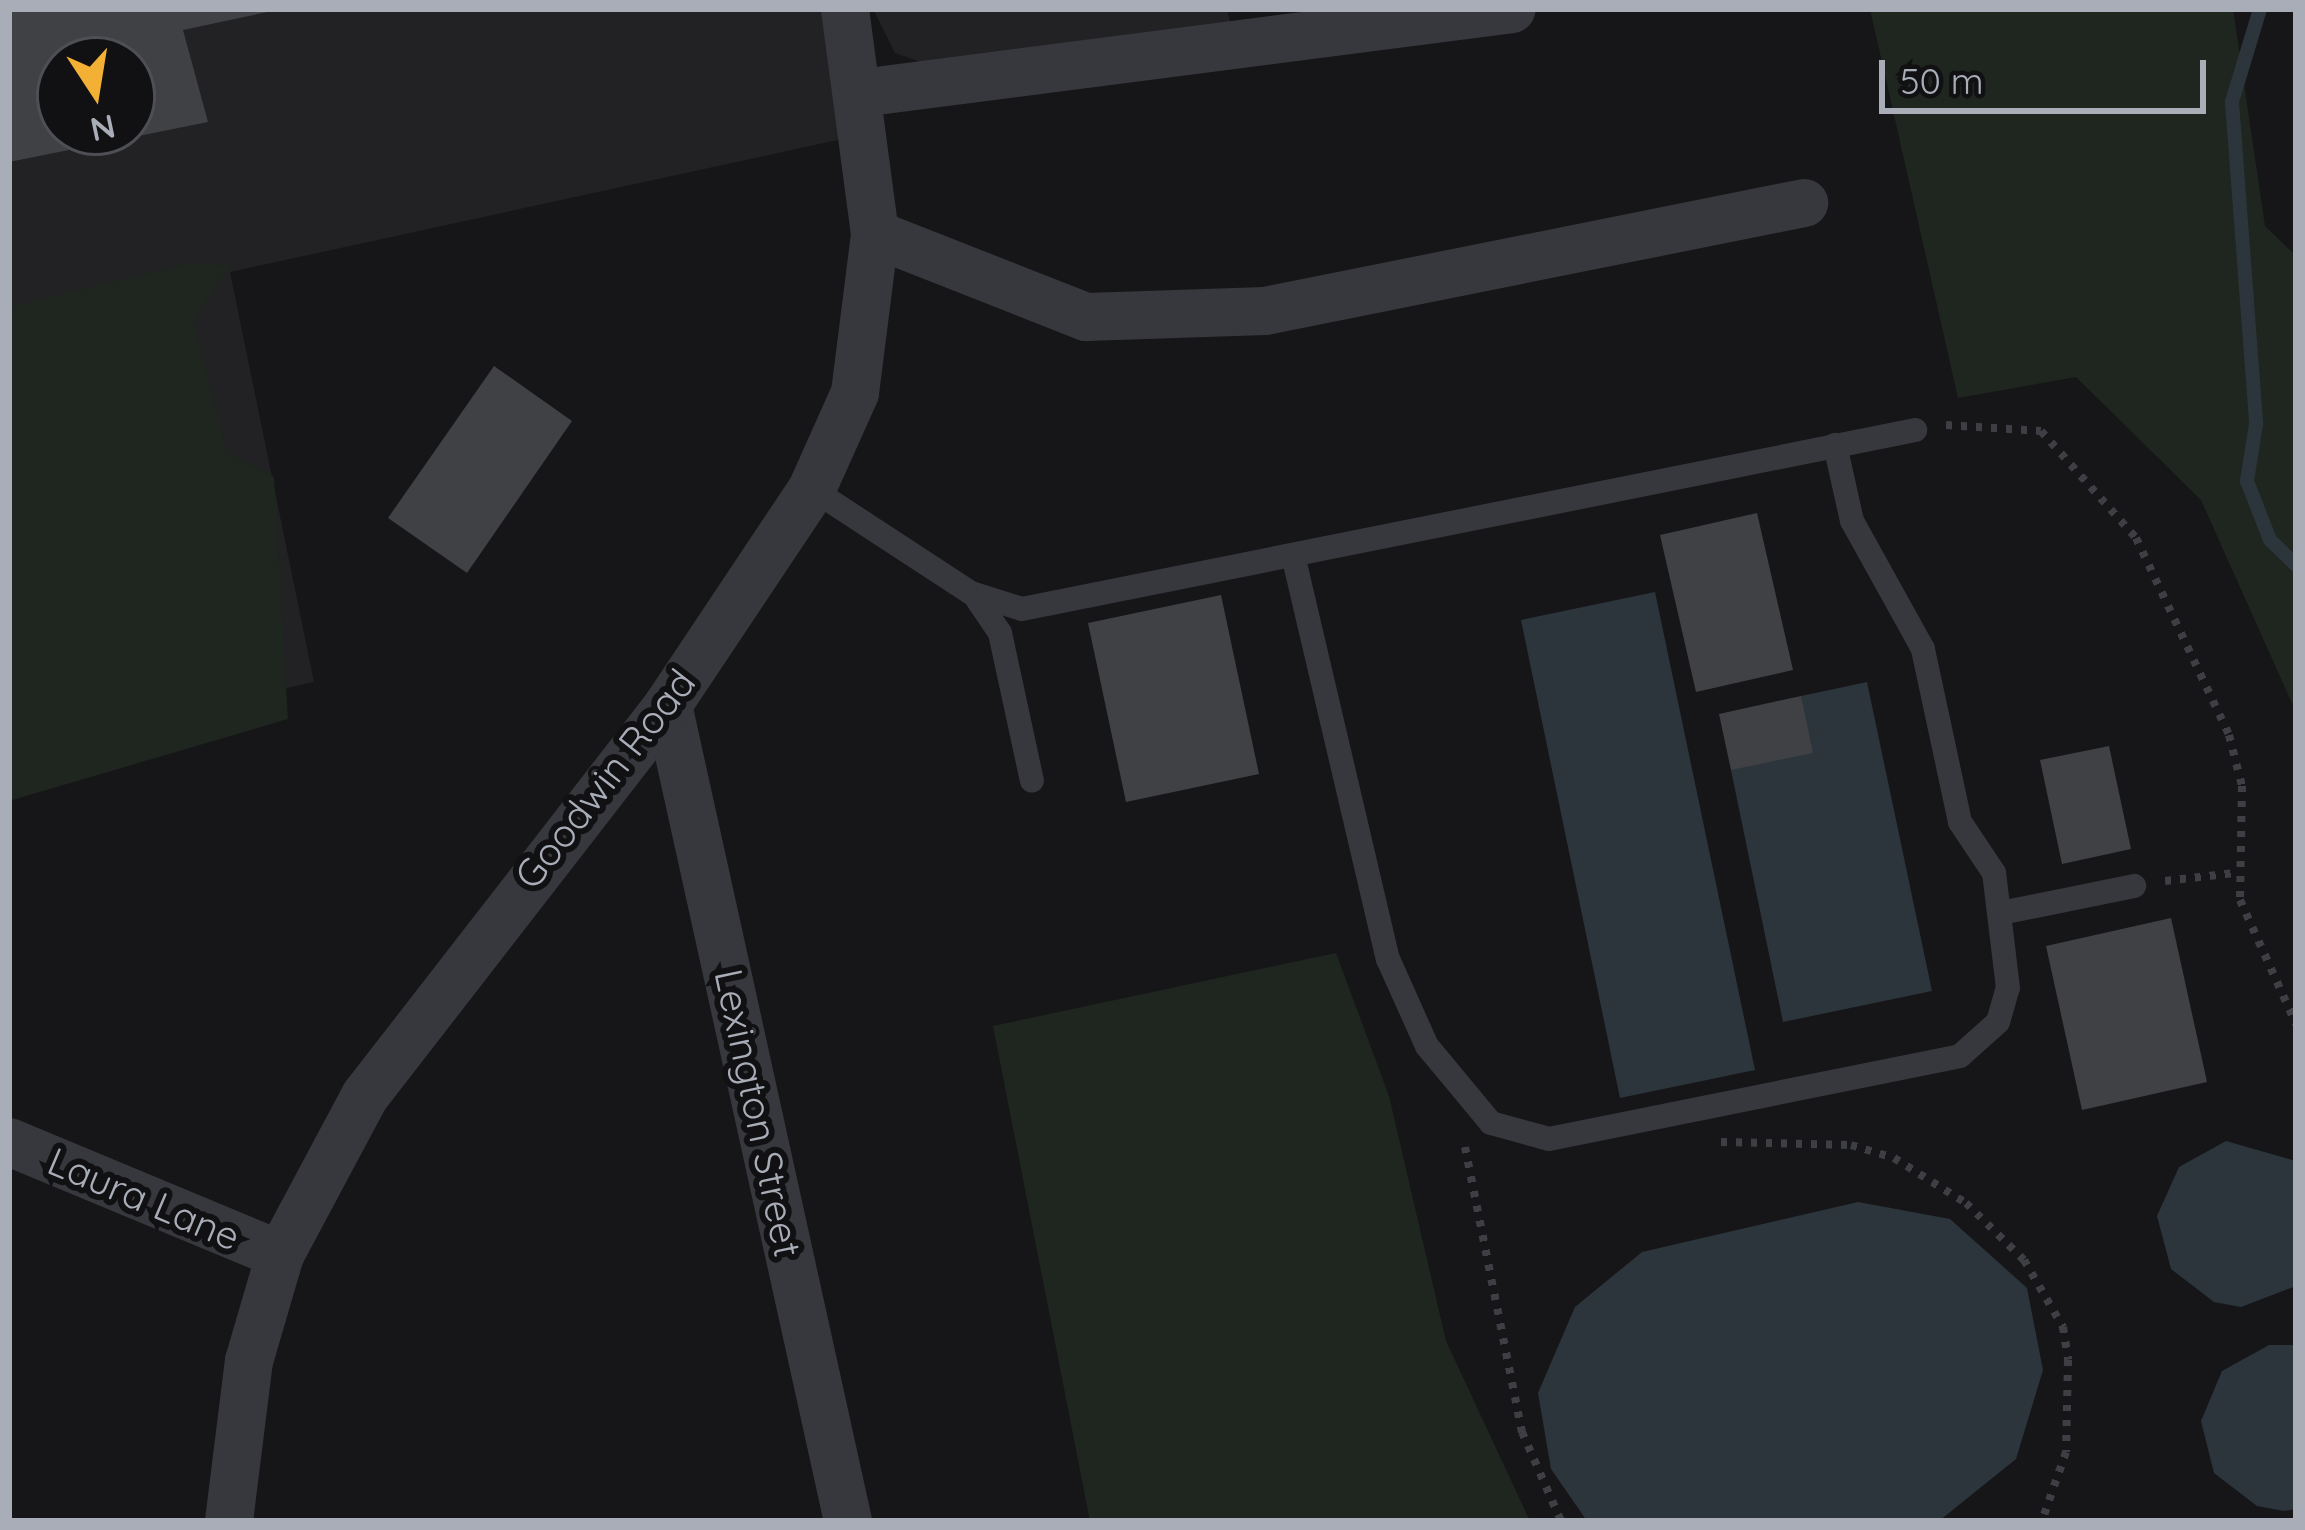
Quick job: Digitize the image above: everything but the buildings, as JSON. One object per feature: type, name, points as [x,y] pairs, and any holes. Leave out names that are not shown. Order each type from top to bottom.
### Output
[{"type":"street","name":"Goodwin Road","points":[[229,1521],[249,1361],[280,1256],[364,1096],[668,705],[812,488],[855,392],[875,234],[861,93],[845,9]]},
{"type":"street","points":[[861,93],[1489,12]]},
{"type":"street","points":[[875,234],[1086,317],[1264,311],[1804,203]]},
{"type":"street","name":"Lexington Street","points":[[668,705],[848,1521]]},
{"type":"street","name":"Laura Lane","points":[[9,1142],[280,1256]]},
{"type":"lane","points":[[812,488],[971,593],[1033,608],[1915,430]]},
{"type":"lane","points":[[1293,555],[1388,959],[1454,1087],[1491,1123],[1549,1139],[1960,1056],[1998,1022],[2008,988],[1994,873],[1960,822],[1923,650],[1852,520],[1835,445]]},
{"type":"lane","points":[[971,593],[1000,633],[1032,781]]},
{"type":"lane","points":[[2002,913],[2134,886]]},
{"type":"path","points":[[1915,430],[2008,422],[2041,430],[2093,477],[2136,538],[2229,735],[2242,786],[2235,873],[2296,1024]]},
{"type":"path","points":[[2134,886],[2235,873]]},
{"type":"path","points":[[1454,1087],[1522,1432],[1561,1521]]},
{"type":"path","points":[[1701,1142],[1851,1145],[1894,1158],[2003,1236],[2045,1289],[2066,1343],[2066,1452],[2042,1521]]},
{"type":"shaded area","points":[[9,9],[826,9],[847,138],[230,272],[314,682],[9,751]]},
{"type":"shaded area","points":[[873,9],[1227,9],[1233,34],[921,62],[895,53]]},
{"type":"shaded area","points":[[1870,9],[2233,9],[2265,226],[2296,256],[2296,712],[2201,500],[2076,377],[1958,398]]},
{"type":"shaded area","points":[[190,263],[230,266],[193,320],[227,453],[274,477],[288,719],[9,801],[9,307]]},
{"type":"shaded area","points":[[1655,592],[1755,1070],[1620,1098],[1521,620]]},
{"type":"shaded area","points":[[1867,682],[1932,991],[1783,1022],[1731,770],[1801,696]]},
{"type":"shaded area","points":[[1336,953],[1389,1096],[1446,1341],[1530,1521],[1090,1521],[993,1026]]},
{"type":"shaded area","points":[[2226,1141],[2296,1161],[2296,1286],[2241,1307],[2214,1302],[2171,1269],[2157,1216],[2179,1167]]},
{"type":"shaded area","points":[[1858,1202],[1950,1219],[2027,1288],[2043,1370],[2016,1459],[1939,1521],[1587,1521],[1551,1469],[1538,1393],[1575,1307],[1642,1252]]},
{"type":"shaded area","points":[[2269,1345],[2296,1345],[2296,1509],[2284,1511],[2257,1506],[2214,1473],[2201,1421],[2222,1371]]},
{"type":"waterway","points":[[2260,9],[2232,102],[2256,424],[2247,481],[2270,540],[2296,565]]}]
